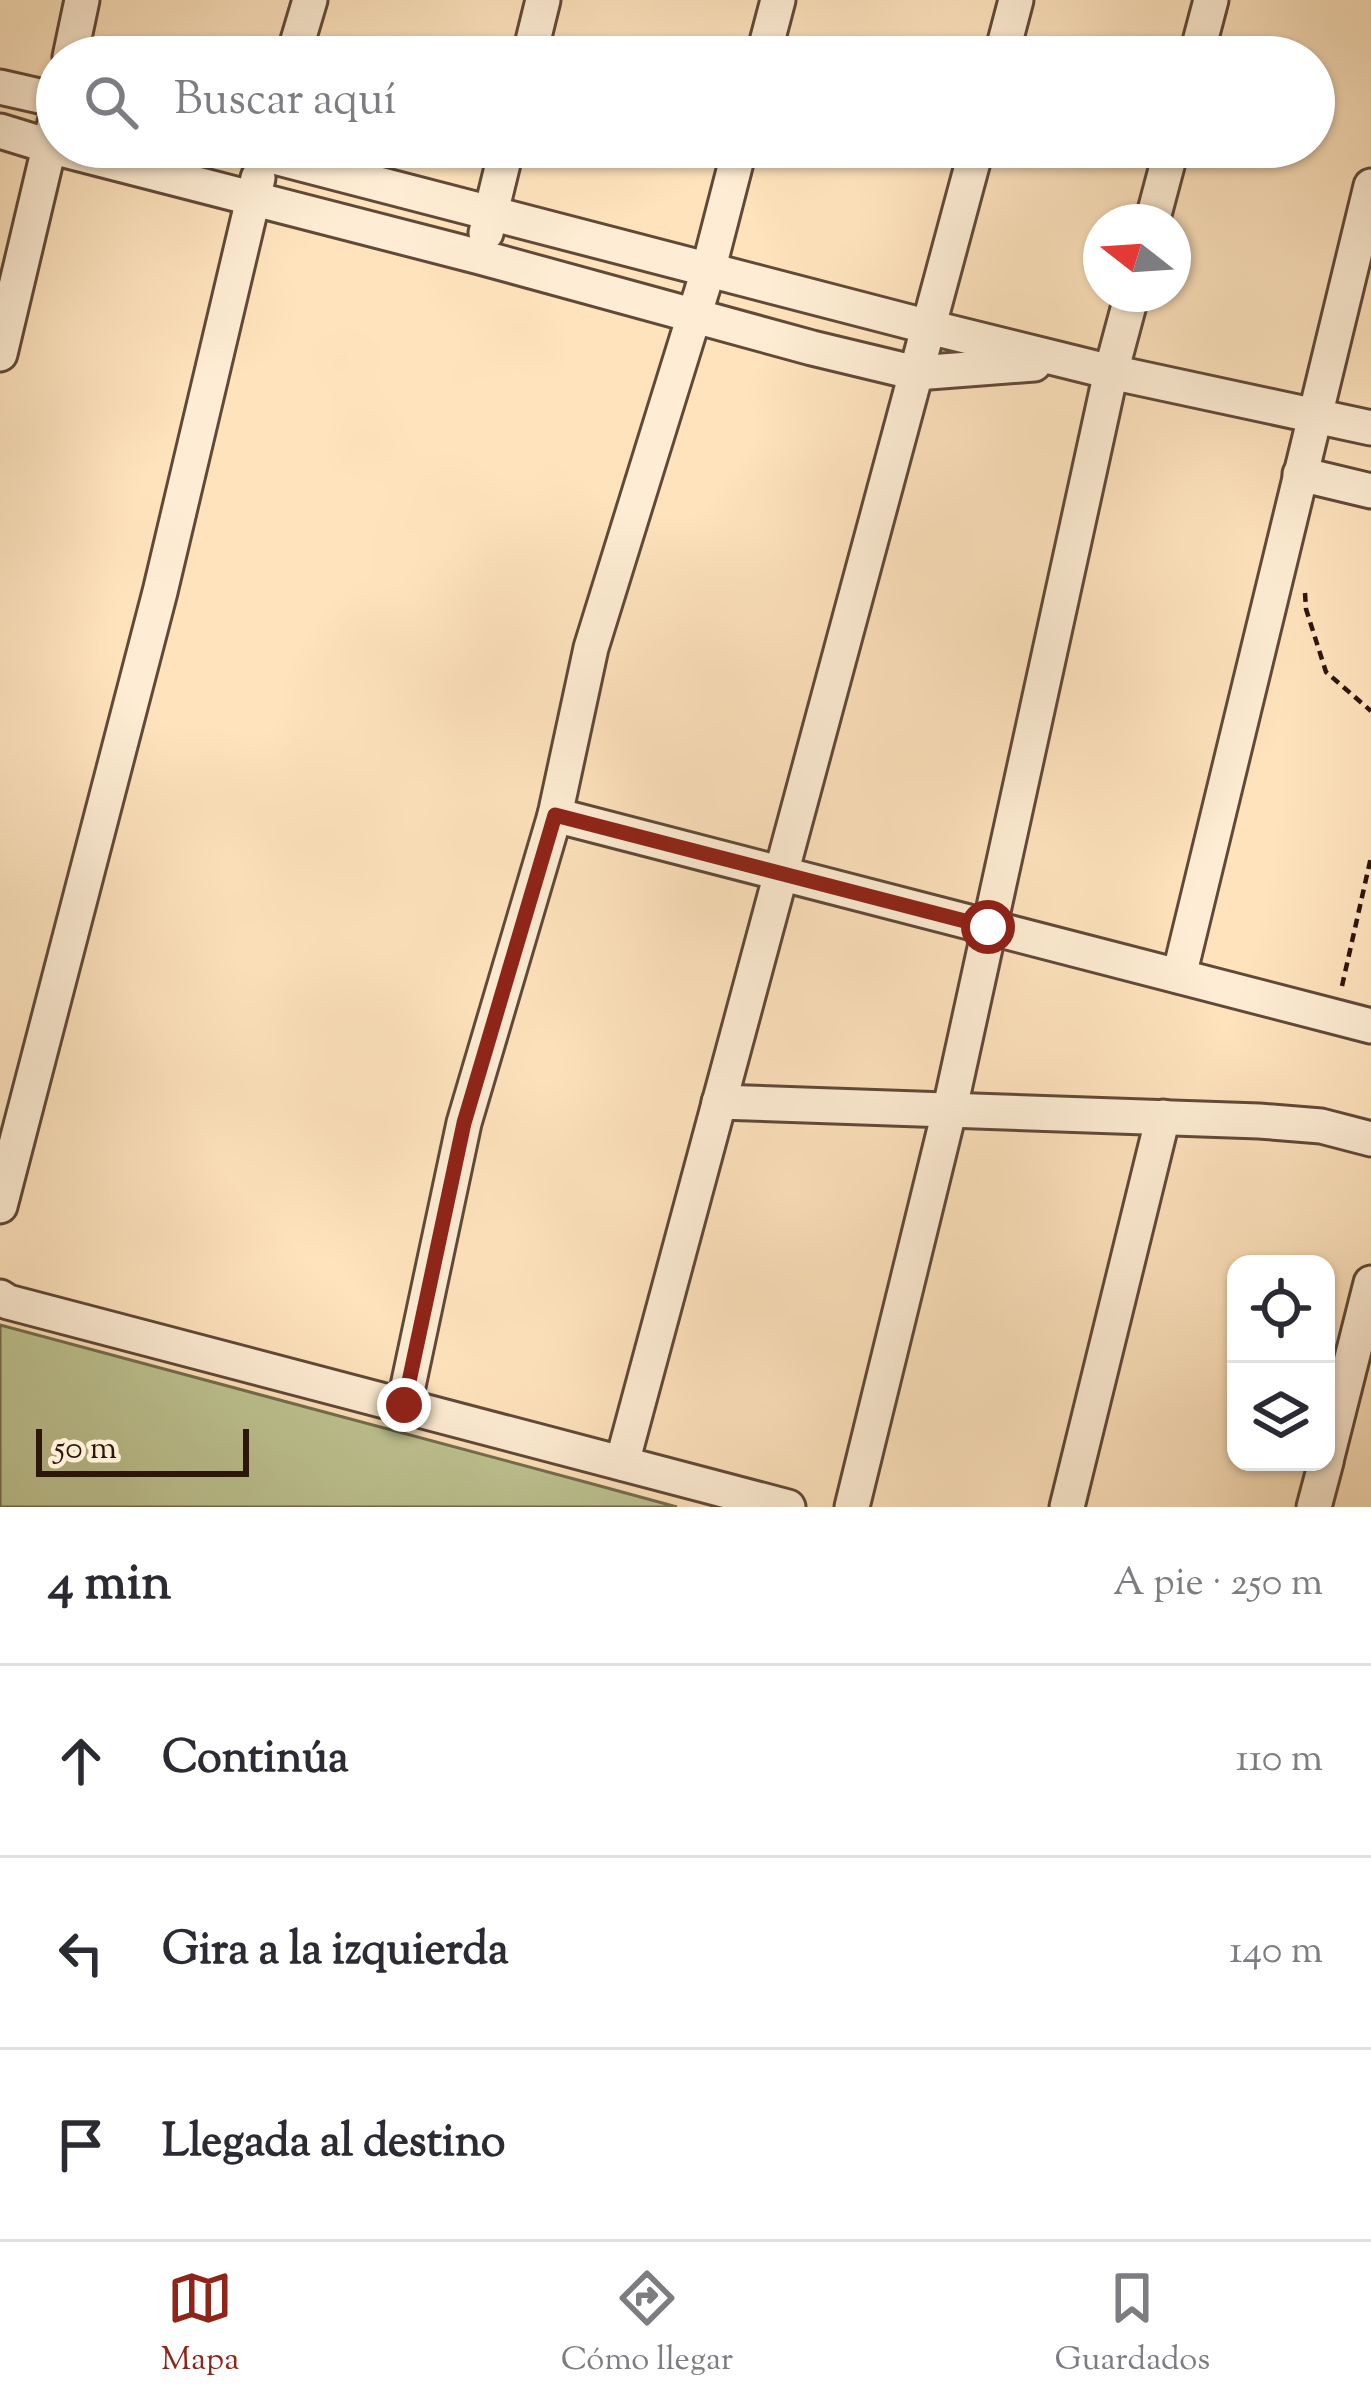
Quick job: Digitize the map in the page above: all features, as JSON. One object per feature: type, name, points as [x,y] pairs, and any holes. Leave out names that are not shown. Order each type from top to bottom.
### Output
[{"type":"street","points":[[74,36],[82,0]]},
{"type":"street","points":[[299,36],[310,0]]},
{"type":"street","points":[[534,36],[543,0]]},
{"type":"street","points":[[769,36],[778,0]]},
{"type":"street","points":[[1007,36],[1016,0]]},
{"type":"street","points":[[1202,36],[1211,0]]},
{"type":"street","points":[[0,87],[36,95]]},
{"type":"street","points":[[0,130],[36,130]]},
{"type":"street","points":[[0,354],[44,168]]},
{"type":"street","points":[[165,168],[253,198],[916,373],[1069,362]]},
{"type":"street","points":[[0,1205],[160,592],[253,198],[255,168]]},
{"type":"street","points":[[322,168],[1069,362],[1371,428]]},
{"type":"street","points":[[480,257],[502,168]]},
{"type":"street","points":[[404,1405],[464,1123],[555,815],[591,648],[708,271],[735,168]]},
{"type":"street","points":[[622,1463],[971,168]]},
{"type":"street","points":[[1156,204],[1166,168]]},
{"type":"street","points":[[1179,976],[1371,186]]},
{"type":"street","points":[[852,1507],[950,1108],[1127,312]]},
{"type":"street","points":[[1300,473],[1371,491]]},
{"type":"street","points":[[555,815],[1371,1026]]},
{"type":"street","points":[[719,1102],[1163,1117],[1321,1126],[1371,1139]]},
{"type":"street","points":[[1066,1507],[1163,1117]]},
{"type":"street","points":[[1335,1426],[1371,1283]]},
{"type":"street","points":[[0,1297],[788,1507]]},
{"type":"street","points":[[1314,1507],[1324,1471]]},
{"type":"path","points":[[1305,586],[1306,609],[1326,672],[1371,711]]},
{"type":"path","points":[[1335,1017],[1371,857]]},
{"type":"green space","points":[[0,1325],[589,1483],[677,1507],[0,1507]]},
{"type":"route","points":[[404,1405],[464,1123],[555,815],[988,927]]}]
